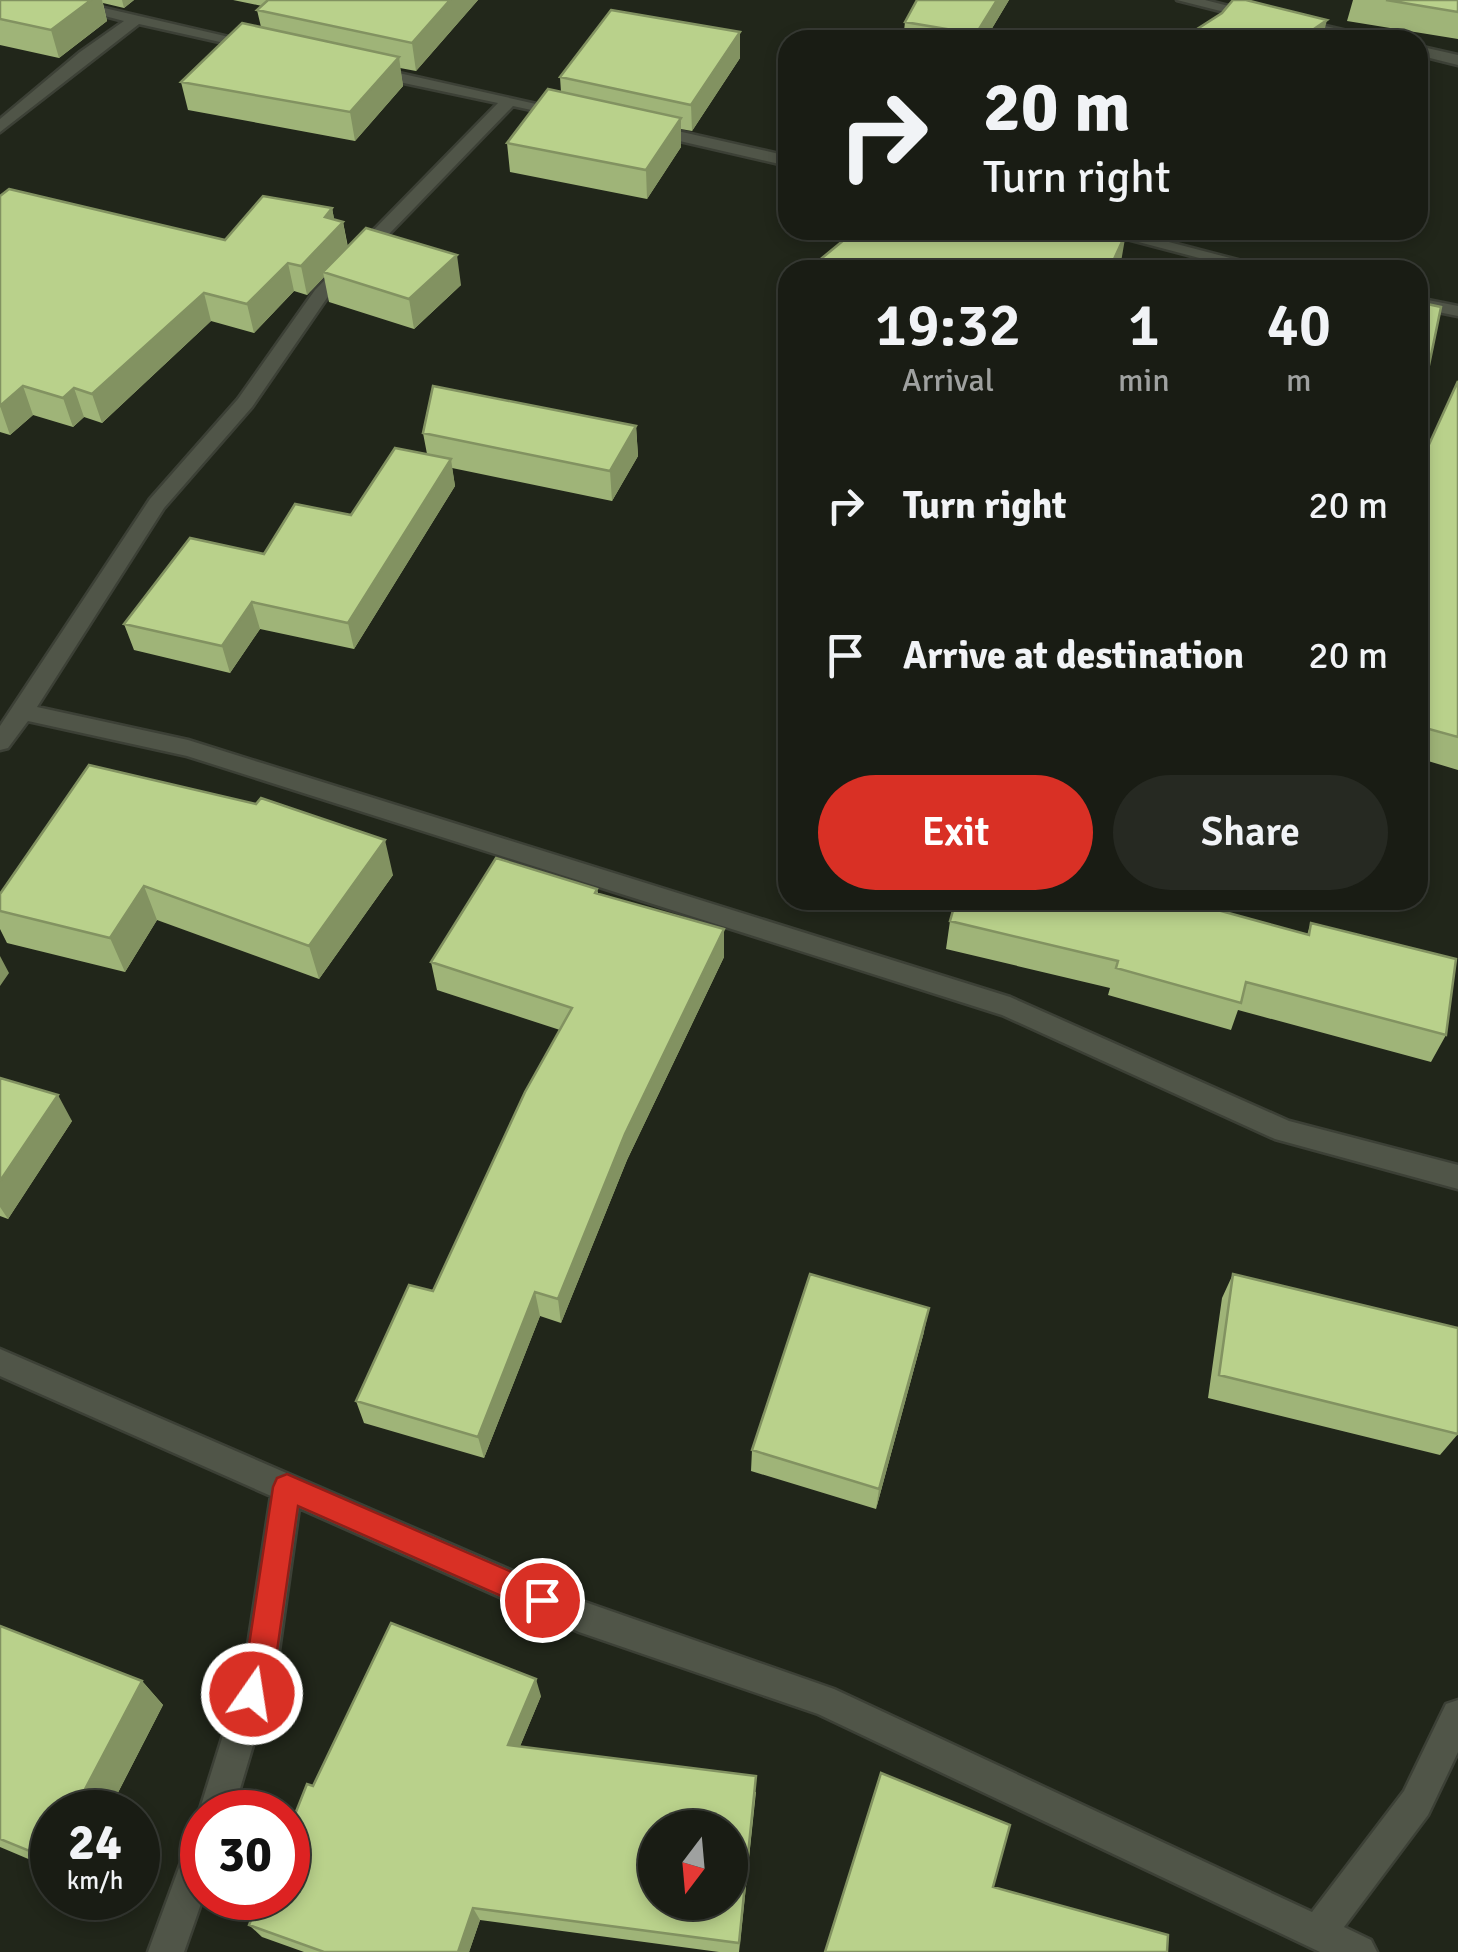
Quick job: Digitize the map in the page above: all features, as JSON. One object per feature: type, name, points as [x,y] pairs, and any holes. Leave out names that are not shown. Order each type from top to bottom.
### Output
[{"type":"street","points":[[50,0],[278,51]]},
{"type":"street","points":[[1184,0],[1322,30]]},
{"type":"street","points":[[0,127],[132,21]]},
{"type":"street","points":[[1428,53],[1458,60]]},
{"type":"street","points":[[346,66],[592,118]]},
{"type":"street","points":[[0,742],[24,712],[157,504],[245,404],[321,294],[508,102]]},
{"type":"street","points":[[626,125],[778,158]]},
{"type":"street","points":[[1143,240],[1225,260]]},
{"type":"street","points":[[1428,305],[1458,311]]},
{"type":"street","points":[[24,712],[188,748],[1010,1007],[1284,1131],[1458,1177]]},
{"type":"street","points":[[0,1362],[579,1616],[823,1700],[1359,1952]]},
{"type":"street","points":[[223,1790],[260,1665],[287,1487]]},
{"type":"street","points":[[1318,1932],[1416,1804],[1458,1716]]},
{"type":"street","points":[[166,1952],[180,1912]]},
{"type":"building","points":[[0,0],[91,0],[51,30],[0,19]]},
{"type":"building","points":[[268,0],[450,0],[412,43],[257,10]]},
{"type":"building","points":[[917,0],[997,0],[978,30],[905,22]]},
{"type":"building","points":[[1233,0],[1246,0],[1327,20],[1312,30],[1196,30],[1222,13]]},
{"type":"building","points":[[1386,0],[1458,0],[1458,12]]},
{"type":"building","points":[[611,10],[740,32],[691,105],[560,77]]},
{"type":"building","points":[[242,23],[399,57],[350,112],[181,82]]},
{"type":"building","points":[[548,89],[681,118],[646,170],[507,143]]},
{"type":"building","points":[[9,189],[225,240],[263,196],[332,208],[325,217],[343,222],[301,266],[288,263],[247,304],[204,293],[92,394],[74,388],[63,398],[23,386],[0,406],[0,196]]},
{"type":"building","points":[[366,228],[457,255],[409,299],[323,272]]},
{"type":"building","points":[[844,240],[1123,240],[1114,260],[822,258]]},
{"type":"building","points":[[1428,304],[1441,307],[1428,370]]},
{"type":"building","points":[[1458,381],[1458,737],[1428,729],[1428,447]]},
{"type":"building","points":[[433,386],[636,426],[610,471],[423,433]]},
{"type":"building","points":[[395,448],[451,459],[348,623],[252,602],[222,646],[124,624],[190,538],[264,554],[295,504],[351,515]]},
{"type":"building","points":[[89,765],[256,804],[261,798],[385,840],[309,946],[144,886],[110,938],[0,911],[0,894]]},
{"type":"building","points":[[496,858],[597,889],[595,893],[724,929],[625,1134],[558,1299],[535,1292],[478,1437],[356,1401],[409,1285],[433,1291],[525,1092],[572,1008],[431,962]]},
{"type":"building","points":[[953,910],[1218,910],[1309,935],[1311,923],[1456,959],[1446,1035],[1246,982],[1241,1003],[1116,968],[1118,961],[950,921]]},
{"type":"building","points":[[0,1078],[58,1095],[0,1181]]},
{"type":"building","points":[[810,1274],[929,1308],[879,1489],[752,1450]]},
{"type":"building","points":[[1233,1274],[1458,1328],[1458,1434],[1219,1375]]},
{"type":"building","points":[[391,1623],[536,1679],[508,1745],[756,1776],[748,1855],[748,1810],[638,1810],[638,1920],[741,1920],[739,1943],[473,1908],[458,1952],[324,1952],[249,1925],[251,1920],[310,1920],[307,1784],[313,1786]]},
{"type":"building","points":[[0,1626],[142,1681],[85,1790],[30,1790],[30,1851],[0,1839]]},
{"type":"building","points":[[881,1773],[1010,1825],[993,1887],[1168,1935],[1167,1952],[825,1952]]},
{"type":"route","points":[[252,1694],[260,1665],[287,1487],[542,1600]]}]
